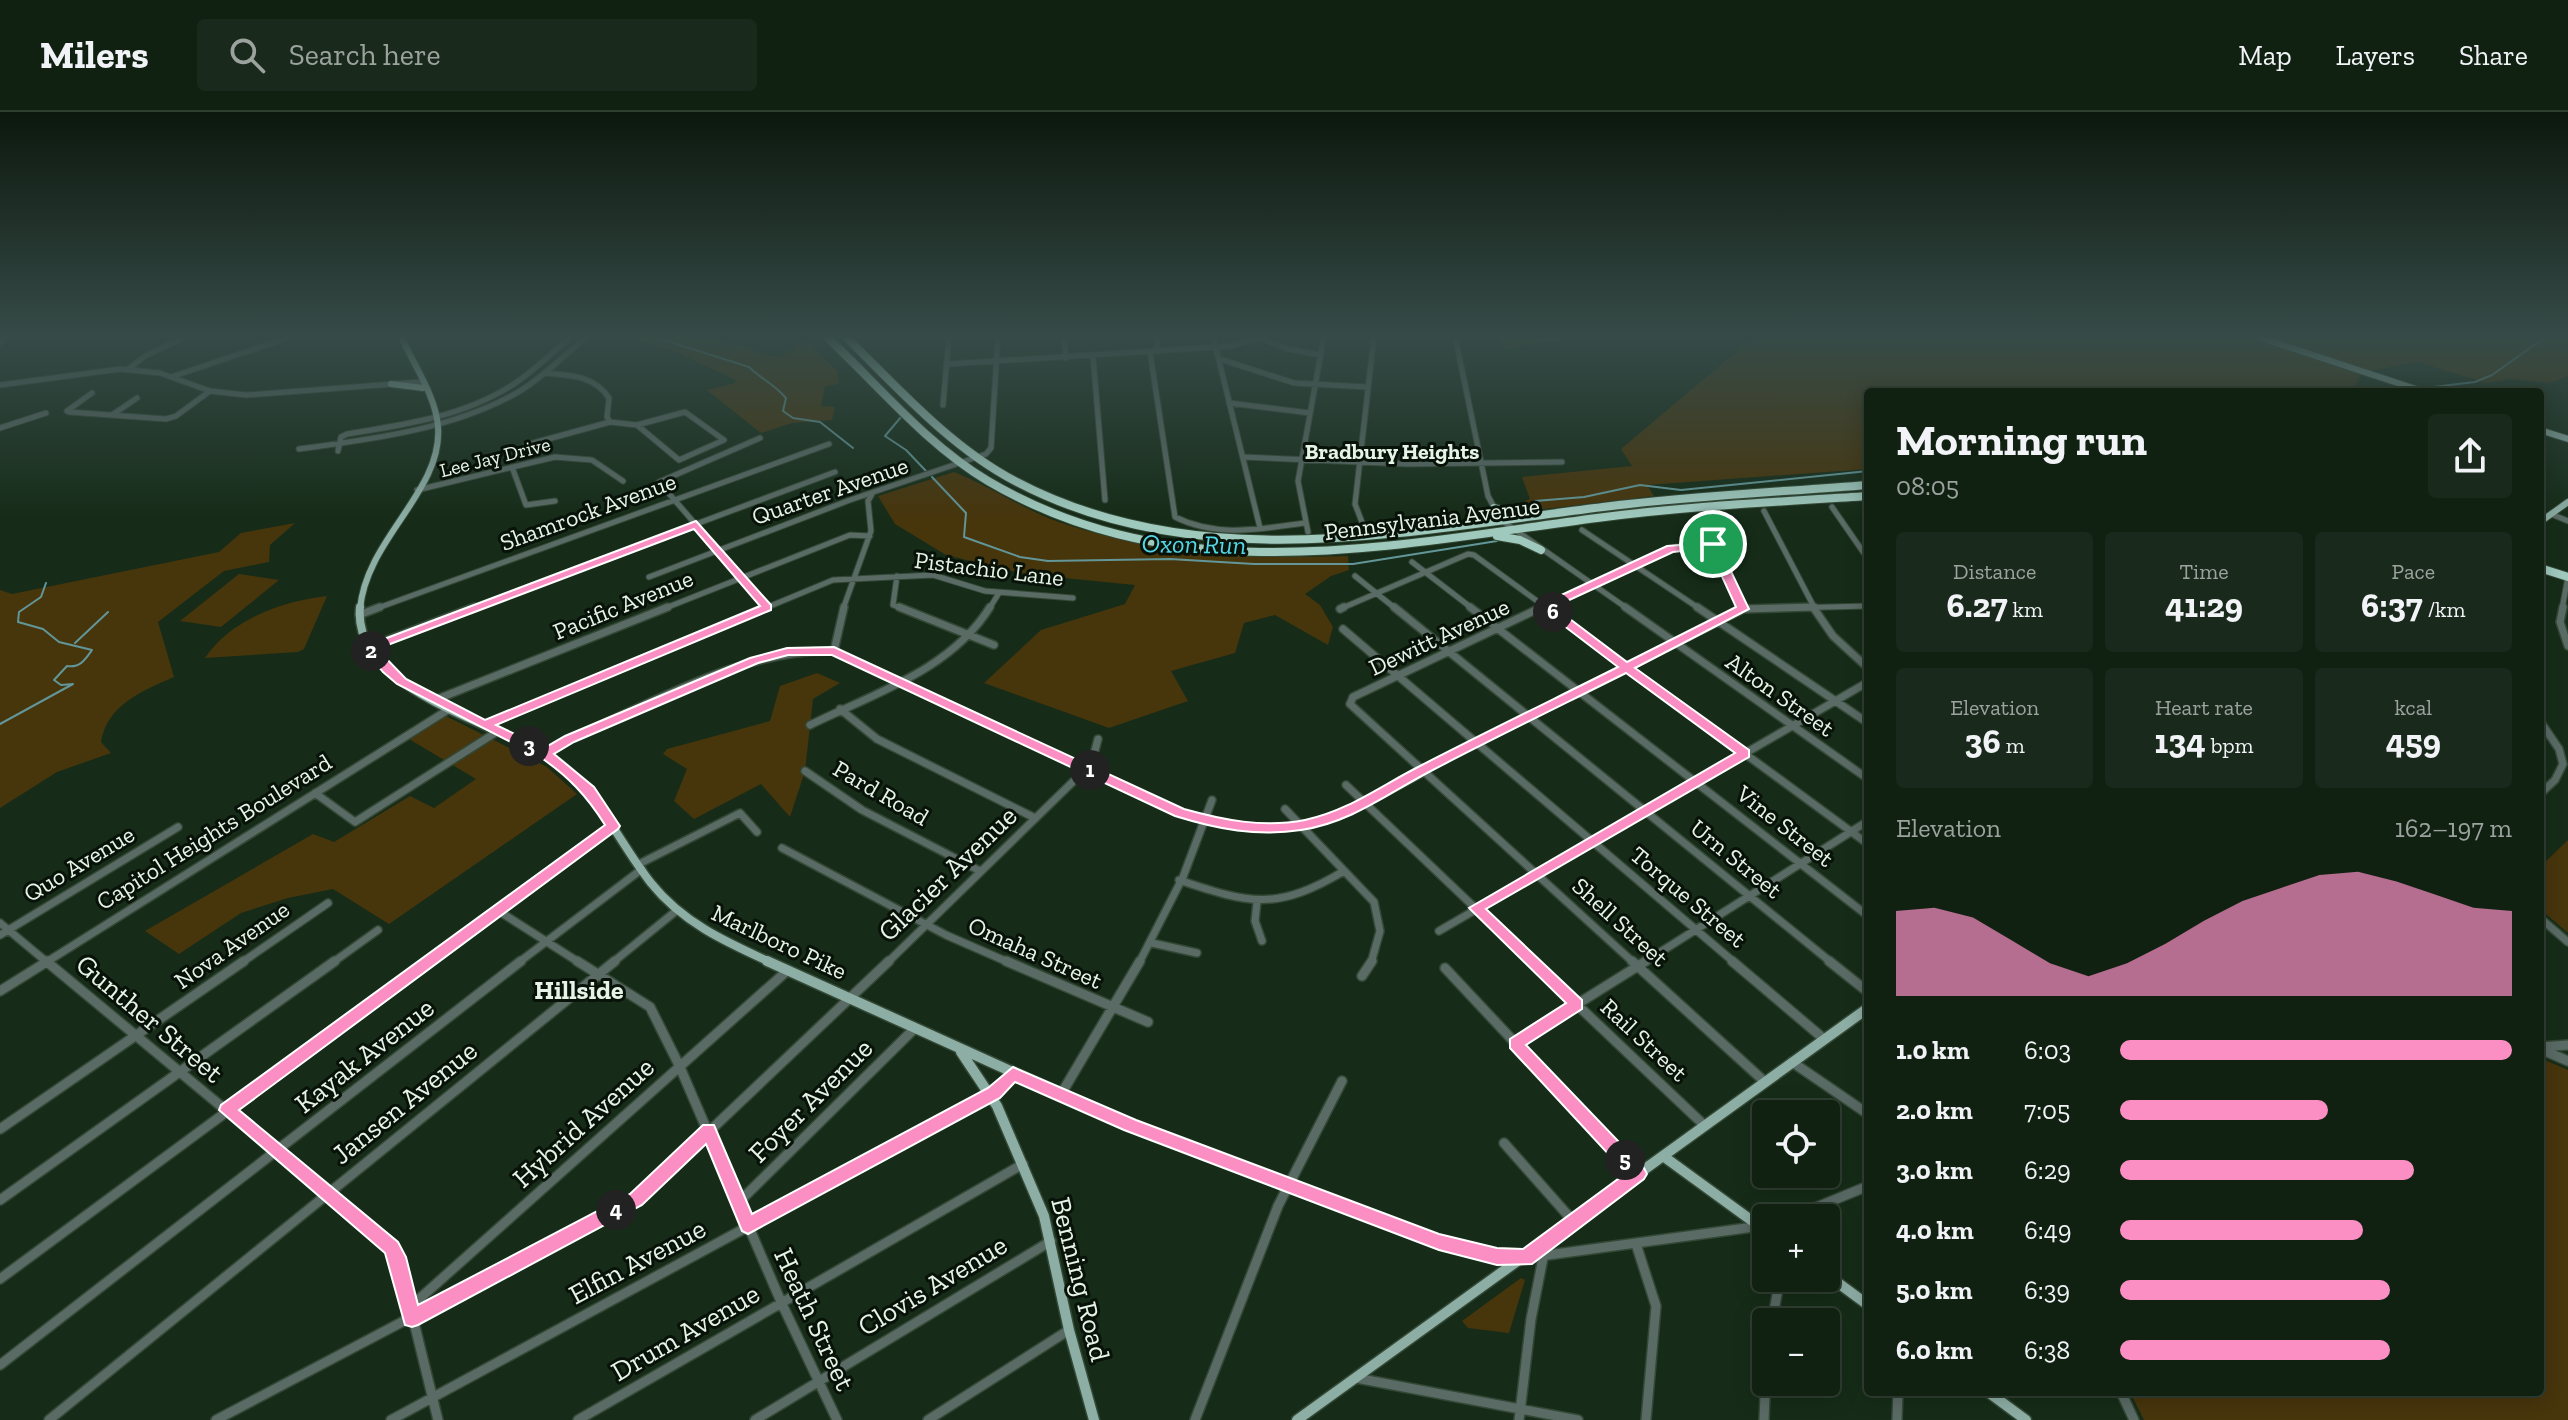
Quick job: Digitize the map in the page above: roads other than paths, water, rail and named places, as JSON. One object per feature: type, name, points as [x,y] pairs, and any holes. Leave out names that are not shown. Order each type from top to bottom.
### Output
[{"type":"highway","name":"Pennsylvania Avenue","points":[[892,397],[963,463],[1003,489],[1046,509],[1160,541],[1233,550],[1302,553],[1435,542],[1669,510],[1864,496]]},
{"type":"highway","name":"Pennsylvania Avenue","points":[[912,397],[978,457],[1026,486],[1084,510],[1142,525],[1206,536],[1272,541],[1339,540],[1662,501],[1864,485]]},
{"type":"highway","points":[[1477,524],[1490,516],[1494,508],[1530,516]]},
{"type":"highway","points":[[1541,550],[1536,538],[1538,532],[1566,522]]},
{"type":"highway","points":[[1435,542],[1500,536],[1525,542],[1541,550]]},
{"type":"highway","points":[[2544,569],[2568,577]]},
{"type":"main road","points":[[426,397],[436,419]]},
{"type":"main road","name":"Marlboro Pike","points":[[436,419],[435,456],[368,569],[361,589],[359,615],[369,647],[394,676],[435,700],[545,754],[590,790],[641,866],[676,911],[706,932],[1060,1096],[1439,1242],[1497,1257],[1526,1258]]},
{"type":"main road","points":[[2544,431],[2568,439]]},
{"type":"main road","points":[[2544,519],[2568,502]]},
{"type":"main road","points":[[1297,1420],[1526,1258],[1864,1011]]},
{"type":"main road","name":"Benning Road","points":[[960,1050],[989,1096],[1023,1164],[1051,1241],[1069,1330],[1094,1420]]},
{"type":"main road","points":[[989,1096],[1013,1074]]},
{"type":"main road","points":[[1663,1156],[1752,1219]]},
{"type":"main road","points":[[1840,1284],[1864,1302]]},
{"type":"main road","points":[[1993,1396],[2026,1420]]},
{"type":"street","points":[[85,397],[66,409],[69,412],[169,419],[201,397]]},
{"type":"street","points":[[436,419],[490,397]]},
{"type":"street","points":[[338,451],[341,437],[347,434],[436,419],[506,397]]},
{"type":"street","points":[[608,397],[607,415],[610,422]]},
{"type":"street","points":[[943,405],[944,397]]},
{"type":"street","points":[[978,457],[991,448],[994,397]]},
{"type":"street","points":[[1096,397],[1105,500]]},
{"type":"street","points":[[1157,397],[1174,515],[1182,521],[1236,531],[1305,523]]},
{"type":"street","points":[[1228,397],[1260,528]]},
{"type":"street","points":[[1308,532],[1298,490],[1313,397]]},
{"type":"street","points":[[1365,530],[1355,508],[1367,397]]},
{"type":"street","points":[[1467,397],[1488,496],[1501,520]]},
{"type":"street","points":[[112,415],[137,398]]},
{"type":"street","points":[[1229,403],[1310,413]]},
{"type":"street","points":[[0,428],[46,413]]},
{"type":"street","points":[[526,445],[610,422],[637,425],[688,413],[724,439],[678,460],[637,425]]},
{"type":"street","points":[[760,438],[661,479],[660,484],[767,607]]},
{"type":"street","points":[[299,449],[341,443]]},
{"type":"street","name":"Shamrock Avenue","points":[[359,615],[829,444]]},
{"type":"street","name":"Lee Jay Drive","points":[[417,490],[444,487],[512,467],[572,456],[593,461],[623,481]]},
{"type":"street","name":"Quarter Avenue","points":[[649,577],[876,491],[978,457]]},
{"type":"street","points":[[1243,457],[1481,464],[1562,462]]},
{"type":"street","points":[[512,467],[526,505],[555,501]]},
{"type":"street","points":[[369,647],[835,472]]},
{"type":"street","points":[[834,651],[852,578],[866,554],[872,516],[869,499],[876,491]]},
{"type":"street","points":[[1832,507],[1864,553]]},
{"type":"street","points":[[1764,511],[1830,636],[1864,665]]},
{"type":"street","points":[[2551,514],[2568,521]]},
{"type":"street","name":"Alton Street","points":[[1501,520],[1864,776]]},
{"type":"street","points":[[1703,520],[1743,609]]},
{"type":"street","points":[[1582,530],[1864,720]]},
{"type":"street","name":"Pacific Avenue","points":[[435,700],[850,535],[870,536]]},
{"type":"street","name":"Dewitt Avenue","points":[[1358,695],[1633,564],[1676,547],[1713,544]]},
{"type":"street","points":[[1340,609],[1468,554],[1477,557],[1864,841]]},
{"type":"street","name":"Vine Street","points":[[1412,562],[1864,913]]},
{"type":"street","points":[[897,576],[893,605],[994,645]]},
{"type":"street","name":"Pistachio Lane","points":[[485,725],[829,581],[936,576],[999,593],[1073,598]]},
{"type":"street","name":"Urn Street","points":[[1355,576],[1864,989]]},
{"type":"street","points":[[2568,577],[2562,633],[2568,646]]},
{"type":"street","points":[[810,725],[941,659],[981,624],[999,593]]},
{"type":"street","points":[[545,754],[570,739],[754,661],[787,651],[834,651],[1180,813],[1206,822],[1246,828],[1302,825],[1339,816],[1743,609],[1864,606]]},
{"type":"street","name":"Torque Street","points":[[1343,629],[1824,1039]]},
{"type":"street","points":[[1439,931],[1864,684]]},
{"type":"street","name":"Shell Street","points":[[1358,695],[1351,699],[1352,707],[1765,1082]]},
{"type":"street","name":"Capitol Heights Boulevard","points":[[0,991],[451,708]]},
{"type":"street","points":[[840,709],[877,739],[1035,818]]},
{"type":"street","points":[[2544,728],[2565,762],[2558,776],[2544,790]]},
{"type":"street","points":[[315,793],[355,822],[498,731]]},
{"type":"street","name":"Glacier Avenue","points":[[216,1420],[410,1313],[636,1200],[851,998],[1087,768],[1092,762],[1098,739]]},
{"type":"street","name":"Pard Road","points":[[805,771],[862,810],[980,871]]},
{"type":"street","name":"Rail Street","points":[[1346,785],[1705,1126]]},
{"type":"street","points":[[1060,1096],[1152,943],[1206,822],[1212,800]]},
{"type":"street","points":[[1285,809],[1374,902],[1381,921],[1377,951],[1362,976]]},
{"type":"street","name":"Kayak Avenue","points":[[0,1365],[641,866],[740,813],[757,832]]},
{"type":"street","points":[[1515,1043],[1864,823]]},
{"type":"street","points":[[0,1279],[613,826]]},
{"type":"street","name":"Quo Avenue","points":[[0,935],[178,827]]},
{"type":"street","name":"Omaha Street","points":[[782,848],[924,925],[1148,1022]]},
{"type":"street","points":[[1179,880],[1257,902],[1293,899],[1344,871]]},
{"type":"street","points":[[1257,902],[1255,921],[1262,941]]},
{"type":"street","name":"Nova Avenue","points":[[0,1129],[328,903]]},
{"type":"street","name":"Heath Street","points":[[497,910],[650,1007],[679,1065],[782,1304],[837,1420]]},
{"type":"street","name":"Jansen Avenue","points":[[49,1420],[676,911]]},
{"type":"street","points":[[2544,921],[2568,942]]},
{"type":"street","name":"Gunther Street","points":[[0,923],[328,1192],[397,1254],[438,1420]]},
{"type":"street","points":[[0,1200],[378,930]]},
{"type":"street","points":[[1152,943],[1197,953]]},
{"type":"street","points":[[1445,968],[1638,1174]]},
{"type":"street","name":"Hybrid Avenue","points":[[410,1313],[679,1065],[788,970]]},
{"type":"street","name":"Foyer Avenue","points":[[738,1203],[914,1029]]},
{"type":"street","points":[[2544,1048],[2568,1045]]},
{"type":"street","points":[[2544,1050],[2568,1061]]},
{"type":"street","points":[[1792,1062],[1864,1111]]},
{"type":"street","points":[[1195,1420],[1244,1289],[1288,1186],[1342,1081]]},
{"type":"street","name":"Elfin Avenue","points":[[391,1420],[989,1096]]},
{"type":"street","points":[[1504,1143],[1573,1221]]},
{"type":"street","name":"Drum Avenue","points":[[578,1420],[1023,1164]]},
{"type":"street","points":[[1828,1204],[1864,1188]]},
{"type":"street","points":[[1526,1258],[1752,1229]]},
{"type":"street","name":"Clovis Avenue","points":[[755,1420],[1051,1241]]},
{"type":"street","points":[[1520,1415],[1531,1319],[1546,1243]]},
{"type":"street","points":[[1636,1244],[1656,1306],[1646,1420]]},
{"type":"street","points":[[928,1420],[1069,1330]]},
{"type":"street","points":[[1355,1378],[1520,1415],[1578,1420]]},
{"type":"street","points":[[1764,1420],[1765,1396]]},
{"type":"street","points":[[1897,1420],[1898,1396]]},
{"type":"street","points":[[2123,1396],[2134,1420]]},
{"type":"waterway","name":"Oxon Run","points":[[785,397],[783,411],[793,418],[820,422],[853,448]]},
{"type":"waterway","name":"Oxon Run","points":[[901,417],[885,436],[906,450],[926,471]]},
{"type":"waterway","name":"Oxon Run","points":[[1521,511],[1535,501],[1584,497],[1640,485],[1681,490],[1864,471]]},
{"type":"waterway","name":"Oxon Run","points":[[932,477],[966,513],[964,537],[1020,557],[1048,561],[1170,559],[1254,564],[1353,564],[1497,541]]},
{"type":"waterway","points":[[0,724],[73,684],[61,685],[54,680],[67,666],[82,662],[92,650],[59,642],[43,629],[18,622],[19,612],[41,597],[46,583]]},
{"type":"waterway","points":[[75,643],[108,612]]},
{"type":"district","name":"Bradbury Heights","points":[[1392,451]]},
{"type":"district","name":"Hillside","points":[[579,990]]}]
